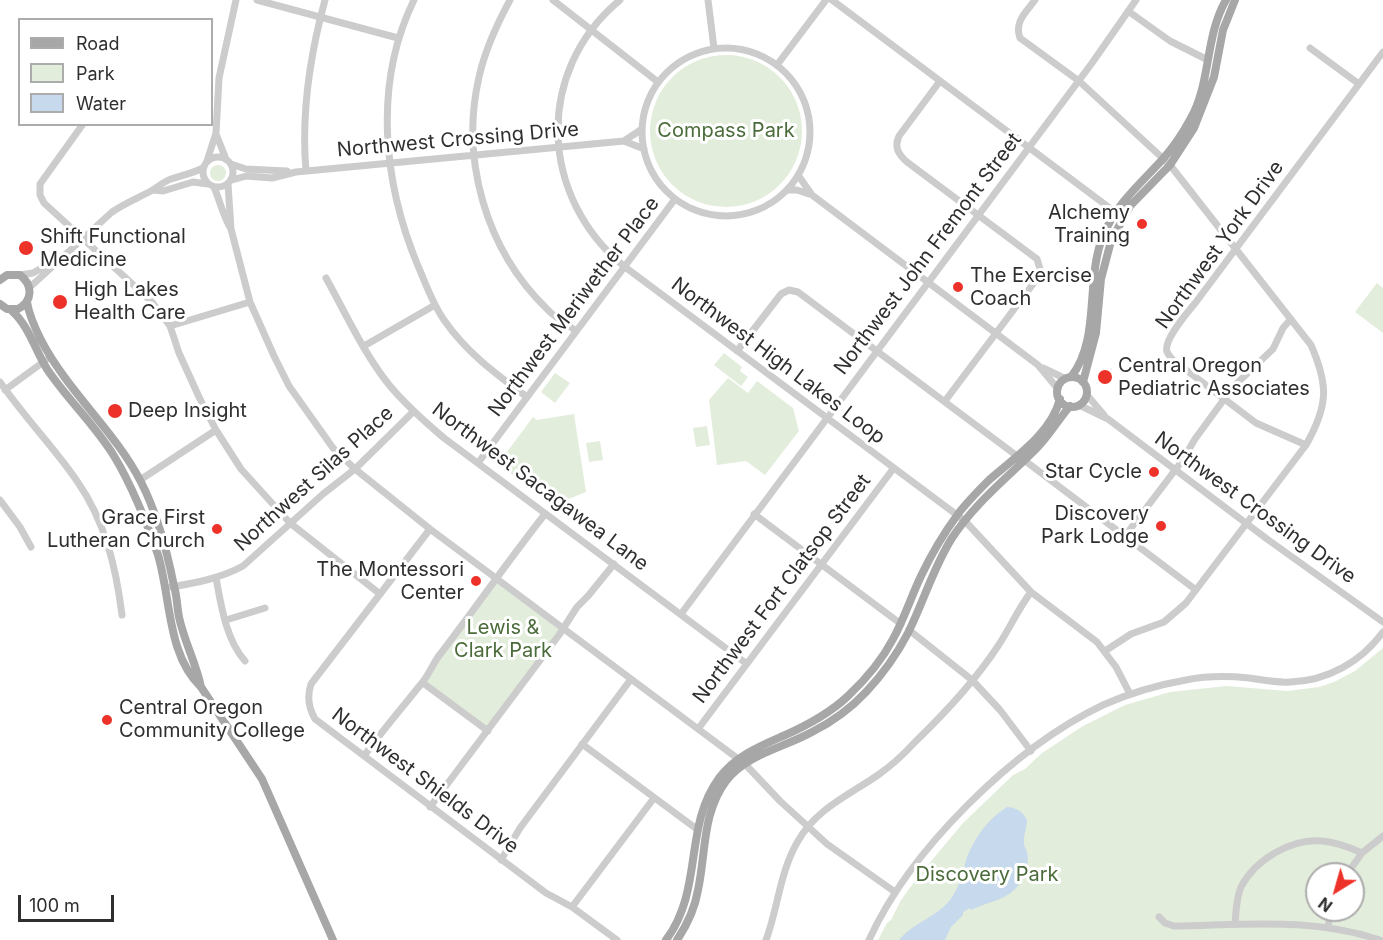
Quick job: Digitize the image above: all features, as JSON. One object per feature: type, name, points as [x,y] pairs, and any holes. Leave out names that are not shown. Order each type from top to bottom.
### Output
[{"type":"main road","points":[[1021,458],[1056,411],[1060,399],[1058,389],[1081,361],[1086,344],[1094,265],[1103,236],[1115,212],[1126,198],[1167,162],[1194,112],[1216,21],[1226,0]]},
{"type":"main road","points":[[1083,382],[1096,333],[1101,279],[1111,241],[1130,206],[1194,128],[1214,78],[1223,30],[1235,0]]},
{"type":"main road","points":[[2,275],[20,275],[24,278],[29,288],[27,302],[30,316],[47,359],[121,450],[140,480],[156,518],[170,587]]},
{"type":"main road","points":[[12,311],[27,302]]},
{"type":"main road","points":[[0,304],[22,320],[114,455],[150,533],[170,587],[201,687],[262,779],[333,940]]},
{"type":"main road","points":[[666,940],[673,930],[688,894],[704,805],[723,774],[755,747],[814,721],[846,698],[875,667],[901,624],[933,554],[961,518],[978,490],[1021,458],[1047,436],[1075,406],[1084,401],[1087,395],[1083,382],[1078,378],[1068,378]]},
{"type":"main road","points":[[1060,399],[1075,406]]},
{"type":"main road","points":[[677,940],[693,910],[698,892],[712,806],[727,781],[741,761],[813,732],[849,708],[878,679],[909,630],[934,571],[961,518]]},
{"type":"street","points":[[231,229],[225,219],[220,200],[203,176],[216,133],[215,78],[236,0]]},
{"type":"street","points":[[257,0],[398,38]]},
{"type":"street","points":[[306,171],[307,90],[312,50],[325,0]]},
{"type":"street","points":[[414,0],[398,38],[390,69],[388,92],[389,163],[397,205],[435,305],[454,333],[479,360],[527,397]]},
{"type":"street","points":[[510,0],[492,36],[479,76],[474,113],[474,155],[481,197],[493,232],[508,261],[527,288],[548,311],[576,332]]},
{"type":"street","points":[[553,0],[658,82]]},
{"type":"street","name":"Northwest High Lakes Loop","points":[[620,0],[592,30],[577,53],[562,90],[559,106],[557,148],[566,186],[578,213],[599,243],[625,267],[961,518],[1031,592],[1086,632],[1105,651],[1130,694]]},
{"type":"street","points":[[708,0],[714,48]]},
{"type":"street","points":[[777,65],[826,0]]},
{"type":"street","points":[[832,0],[1115,212]]},
{"type":"street","points":[[1035,0],[1018,23],[1020,38],[1079,81],[1167,162],[1311,345],[1323,377],[1322,408],[1318,424],[1306,445],[1186,603],[1164,622],[1131,634],[1105,651]]},
{"type":"street","name":"Northwest John Fremont Street","points":[[681,614],[1079,81],[1136,0]]},
{"type":"street","points":[[1128,11],[1170,41],[1208,60]]},
{"type":"street","points":[[714,48],[744,50],[770,59],[777,65],[790,76],[802,94],[810,115],[810,145],[798,175],[788,190],[769,204],[740,216],[720,216],[701,212],[675,200],[656,178],[644,149],[642,129],[647,102],[658,82],[688,58],[714,48]]},
{"type":"street","points":[[1310,48],[1359,84]]},
{"type":"street","name":"Northwest York Drive","points":[[1306,445],[1256,423],[1173,360],[1167,353],[1167,346],[1171,336],[1383,52]]},
{"type":"street","points":[[940,81],[899,136],[897,150],[907,162],[1036,259],[1040,269],[1033,284],[945,401]]},
{"type":"street","points":[[81,126],[42,180],[39,190],[44,203],[152,302],[170,326],[179,353],[216,430],[242,469],[290,523],[380,594]]},
{"type":"street","name":"Northwest Crossing Drive","points":[[230,182],[246,176],[272,177],[296,172],[624,141],[642,129]]},
{"type":"street","points":[[216,133],[233,172],[230,182],[231,229],[250,302],[289,386],[333,448],[430,529],[741,761],[808,827],[842,856],[895,892]]},
{"type":"street","name":"Northwest Crossing Drive","points":[[624,141],[644,149]]},
{"type":"street","points":[[29,288],[56,265],[83,237],[125,203],[172,178],[191,174],[216,157],[229,162]]},
{"type":"street","name":"Northwest Crossing Drive","points":[[229,162],[246,169],[296,172]]},
{"type":"street","points":[[798,175],[812,195],[928,283],[1038,365],[1068,378]]},
{"type":"street","points":[[153,190],[163,191],[193,182],[224,187],[230,182]]},
{"type":"street","points":[[788,190],[797,190],[812,195]]},
{"type":"street","name":"Northwest Meriwether Place","points":[[478,463],[675,200]]},
{"type":"street","points":[[20,275],[33,273],[66,254]]},
{"type":"street","name":"Northwest Sacagawea Lane","points":[[326,278],[364,346],[389,384],[414,411],[444,438],[747,664]]},
{"type":"street","points":[[737,351],[783,292],[803,294],[1196,590]]},
{"type":"street","points":[[170,326],[250,302]]},
{"type":"street","points":[[364,346],[435,305]]},
{"type":"street","points":[[1125,536],[1176,470],[1194,439],[1224,399],[1240,380],[1273,349],[1283,328],[1291,319]]},
{"type":"street","points":[[5,390],[47,359]]},
{"type":"street","points":[[1038,365],[1058,389]]},
{"type":"street","points":[[0,382],[79,483],[95,512],[116,571],[122,615]]},
{"type":"street","name":"Northwest Crossing Drive","points":[[1087,395],[1108,419],[1383,622]]},
{"type":"street","name":"Northwest Crossing Drive","points":[[1075,406],[1108,419]]},
{"type":"street","name":"Northwest Silas Place","points":[[170,587],[216,578],[243,566],[323,494],[356,469],[414,411]]},
{"type":"street","points":[[140,480],[216,430]]},
{"type":"street","name":"Northwest Fort Clatsop Street","points":[[698,729],[894,469]]},
{"type":"street","points":[[0,500],[20,527],[30,547]]},
{"type":"street","points":[[364,756],[404,702],[423,683],[434,663],[481,601],[495,578],[545,514]]},
{"type":"street","points":[[754,514],[901,624]]},
{"type":"street","name":"Northwest Shields Drive","points":[[430,529],[311,684],[308,697],[310,710],[315,719],[430,807],[546,893],[572,907],[617,940]]},
{"type":"street","points":[[430,807],[577,607],[614,564]]},
{"type":"street","points":[[216,578],[234,645],[245,661]]},
{"type":"street","points":[[766,940],[790,854],[808,827],[832,803],[878,775],[917,740],[972,680],[999,645],[1016,613],[1031,592]]},
{"type":"street","points":[[226,620],[265,608]]},
{"type":"street","points":[[909,630],[972,680],[1000,710],[1031,751]]},
{"type":"street","points":[[869,940],[895,892],[927,851],[977,796],[1031,751],[1080,717],[1130,694],[1189,679],[1246,678],[1292,682],[1319,678],[1349,665],[1383,632]]},
{"type":"street","points":[[501,860],[520,828],[631,679]]},
{"type":"street","points":[[423,683],[488,731]]},
{"type":"street","points":[[582,744],[698,830]]},
{"type":"street","points":[[572,907],[654,798]]},
{"type":"street","points":[[1356,862],[1362,853],[1383,836]]},
{"type":"street","points":[[1235,924],[1237,899],[1242,887],[1262,862],[1275,854],[1292,845],[1320,840],[1341,844],[1362,853]]},
{"type":"street","points":[[1159,917],[1174,926],[1282,923],[1328,927],[1380,940]]},
{"type":"street","points":[[1328,927],[1329,922]]},
{"type":"green space","name":"Compass Park","points":[[726,55],[755,61],[768,68],[779,78],[789,89],[796,102],[802,131],[796,160],[789,173],[779,184],[768,194],[755,201],[726,207],[697,201],[684,194],[673,184],[663,173],[656,160],[650,131],[656,102],[663,89],[673,78],[684,68],[697,61]]},
{"type":"green space","points":[[218,165],[226,173],[218,181],[210,173]]},
{"type":"green space","points":[[1377,283],[1383,288],[1383,333],[1355,312]]},
{"type":"green space","points":[[724,353],[742,367],[740,371],[748,377],[741,386],[714,365]]},
{"type":"green space","points":[[555,373],[570,383],[555,403],[541,392]]},
{"type":"green space","points":[[728,378],[748,393],[757,381],[793,408],[799,431],[765,475],[746,461],[717,465],[709,400]]},
{"type":"green space","points":[[574,414],[586,492],[566,500],[558,509],[498,464],[533,417],[537,420]]},
{"type":"green space","points":[[707,426],[710,445],[696,447],[693,428]]},
{"type":"green space","points":[[600,441],[603,460],[589,462],[586,443]]},
{"type":"green space","name":"Lewis & Clark Park","points":[[495,578],[563,629],[488,731],[423,683]]},
{"type":"green space","name":"Discovery Park","points":[[1383,648],[1383,940],[878,940],[901,900],[963,823],[1013,775],[1025,769],[1042,753],[1083,726],[1125,705],[1170,692],[1227,686],[1287,691],[1319,687],[1355,671]]},
{"type":"water","points":[[1007,807],[1019,810],[1027,820],[1024,845],[1028,858],[1027,865],[1016,888],[1002,898],[963,912],[963,915],[951,927],[945,940],[899,940],[950,900],[974,842],[988,823]]},
{"type":"place","name":"Alchemy Training","points":[[1142,224]]},
{"type":"place","name":"Shift Functional Medicine","points":[[26,248]]},
{"type":"place","name":"The Exercise Coach","points":[[958,287]]},
{"type":"place","name":"High Lakes Health Care","points":[[60,302]]},
{"type":"place","name":"Central Oregon Pediatric Associates","points":[[1105,377]]},
{"type":"place","name":"Deep Insight","points":[[115,411]]},
{"type":"place","name":"Star Cycle","points":[[1154,472]]},
{"type":"place","name":"Discovery Park Lodge","points":[[1161,526]]},
{"type":"place","name":"Grace First Lutheran Church","points":[[217,529]]},
{"type":"place","name":"The Montessori Center","points":[[476,581]]},
{"type":"place","name":"Central Oregon Community College","points":[[107,720]]}]
